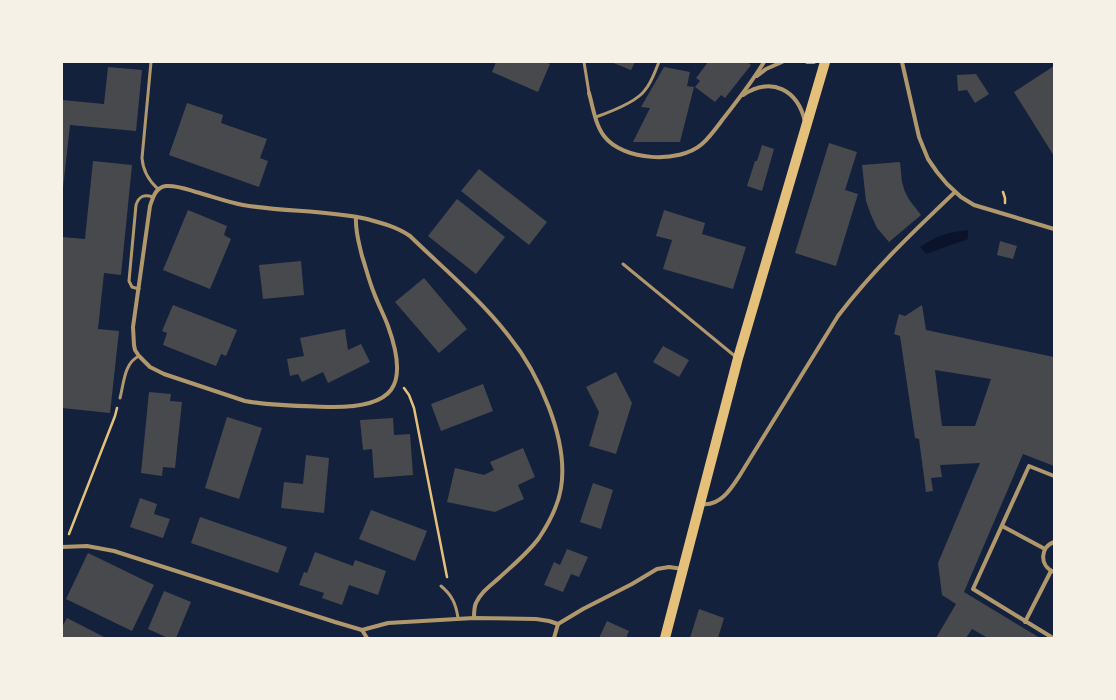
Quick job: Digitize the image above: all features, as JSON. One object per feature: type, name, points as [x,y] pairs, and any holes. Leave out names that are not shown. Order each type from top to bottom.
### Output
[{"type":"main road","points":[[665,638],[738,358],[825,62]]},
{"type":"street","points":[[589,93],[602,132],[605,137],[618,148],[652,157],[675,156],[692,151],[709,137],[755,77],[764,62]]},
{"type":"street","points":[[755,77],[766,69],[782,62]]},
{"type":"street","points":[[807,62],[814,62]]},
{"type":"street","points":[[902,62],[923,148],[928,159],[937,172],[955,192],[966,201],[981,207],[1054,229]]},
{"type":"street","points":[[741,96],[751,90],[766,86],[776,87],[786,91],[793,97],[799,106],[806,128]]},
{"type":"street","points":[[356,217],[356,231],[368,276],[388,325],[395,346],[398,365],[396,383],[389,393],[375,402],[363,405],[341,407],[257,403],[164,374],[150,367],[139,356],[134,345],[133,327],[150,206],[153,197],[158,190],[164,186],[173,186],[241,204],[323,212],[356,217],[392,226],[410,236],[482,305],[509,336],[528,364],[539,385],[556,429],[561,449],[563,476],[560,495],[554,513],[542,534],[532,547],[483,592],[475,606],[474,618]]},
{"type":"street","points":[[700,504],[710,505],[714,503],[723,497],[733,486],[838,316],[885,260],[955,192]]},
{"type":"street","points":[[1053,638],[973,589],[1029,466],[1054,476]]},
{"type":"street","points":[[1002,526],[1045,549]]},
{"type":"street","points":[[1025,622],[1052,572],[1043,561],[1043,553],[1048,545],[1054,542]]},
{"type":"street","points":[[63,546],[87,546],[114,550],[362,630],[388,623],[458,618],[536,619],[558,624]]},
{"type":"street","points":[[554,638],[558,624],[657,569],[669,567],[684,569]]},
{"type":"street","points":[[362,630],[367,638]]},
{"type":"lane","points":[[151,62],[142,158],[147,176],[158,190]]},
{"type":"lane","points":[[584,62],[589,93]]},
{"type":"lane","points":[[596,117],[615,110],[641,95],[648,87],[659,62]]},
{"type":"lane","points":[[139,288],[132,287],[129,283],[136,204],[142,196],[146,195],[153,197]]},
{"type":"lane","points":[[623,264],[738,358]]},
{"type":"lane","points":[[120,398],[128,367],[132,360],[139,356]]},
{"type":"lane","points":[[441,586],[451,595],[456,605],[458,618]]},
{"type":"path","points":[[396,383],[402,386],[407,392],[414,408],[451,595]]},
{"type":"path","points":[[63,546],[113,421],[120,398]]},
{"type":"water","points":[[968,230],[968,239],[926,254],[920,247],[943,235]]},
{"type":"building","points":[[496,62],[545,62],[550,64],[538,92],[492,72]]},
{"type":"building","points":[[611,62],[635,62],[631,70]]},
{"type":"building","points":[[708,62],[747,62],[751,65],[725,98],[721,95],[715,102],[695,87],[700,81],[696,78]]},
{"type":"building","points":[[1054,66],[1054,156],[1014,92]]},
{"type":"building","points":[[108,67],[142,70],[136,131],[70,125],[62,188],[62,100],[104,104]]},
{"type":"building","points":[[664,67],[690,72],[687,86],[694,87],[680,142],[633,142],[650,108],[641,107]]},
{"type":"building","points":[[976,74],[989,94],[975,103],[967,90],[958,91],[957,75]]},
{"type":"building","points":[[187,103],[223,115],[221,123],[267,139],[260,158],[268,161],[259,187],[169,155]]},
{"type":"building","points":[[829,143],[857,152],[845,190],[858,194],[836,266],[795,253]]},
{"type":"building","points":[[762,145],[774,149],[762,191],[747,186]]},
{"type":"building","points":[[93,161],[132,165],[121,275],[104,273],[98,329],[119,331],[110,413],[62,408],[62,237],[85,239]]},
{"type":"building","points":[[900,162],[902,182],[905,192],[921,215],[889,242],[877,228],[866,201],[862,165]]},
{"type":"building","points":[[479,169],[547,222],[529,245],[461,191]]},
{"type":"building","points":[[457,199],[505,237],[476,274],[428,236]]},
{"type":"building","points":[[188,210],[227,226],[224,235],[231,239],[210,289],[163,270]]},
{"type":"building","points":[[664,210],[705,223],[702,234],[746,247],[733,289],[663,269],[672,240],[656,236]]},
{"type":"building","points":[[1000,241],[1017,246],[1013,259],[997,255]]},
{"type":"building","points":[[301,261],[304,295],[263,299],[259,265]]},
{"type":"building","points":[[424,278],[467,329],[439,353],[395,302]]},
{"type":"building","points":[[173,305],[237,330],[226,356],[221,354],[216,366],[163,345],[167,333],[162,331]]},
{"type":"building","points":[[922,305],[926,330],[1054,357],[1054,466],[1023,454],[964,592],[1040,638],[988,638],[972,629],[966,638],[936,638],[956,604],[942,595],[938,563],[980,463],[940,465],[942,477],[931,478],[933,491],[926,492],[919,439],[915,438],[900,336],[894,334],[899,314],[905,316]],"holes":[[[935,370],[991,379],[975,426],[942,426]]]},
{"type":"building","points":[[345,329],[348,350],[361,344],[370,362],[328,383],[323,372],[302,382],[298,374],[290,376],[287,359],[304,356],[300,338]]},
{"type":"building","points":[[663,346],[689,360],[679,377],[653,362]]},
{"type":"building","points":[[616,372],[632,403],[616,454],[589,446],[599,412],[586,387]]},
{"type":"building","points":[[483,384],[493,411],[441,431],[431,404]]},
{"type":"building","points":[[149,392],[171,394],[170,401],[182,402],[175,468],[163,467],[162,476],[141,473]]},
{"type":"building","points":[[227,417],[262,428],[239,499],[205,488]]},
{"type":"building","points":[[393,418],[394,435],[410,434],[413,475],[374,478],[372,449],[363,450],[360,420]]},
{"type":"building","points":[[523,448],[535,477],[518,485],[524,499],[495,512],[447,502],[455,468],[484,475],[494,470],[490,462]]},
{"type":"building","points":[[306,455],[329,458],[324,513],[281,508],[284,482],[303,484]]},
{"type":"building","points":[[593,483],[613,490],[601,529],[580,522]]},
{"type":"building","points":[[140,498],[157,504],[154,514],[170,519],[163,538],[130,527]]},
{"type":"building","points":[[371,510],[427,531],[415,561],[359,539]]},
{"type":"building","points":[[200,517],[287,547],[278,573],[191,543]]},
{"type":"building","points":[[567,549],[588,557],[579,577],[571,574],[563,592],[544,585],[554,562],[560,565]]},
{"type":"building","points":[[315,552],[353,566],[355,560],[386,571],[378,595],[349,585],[342,605],[322,598],[324,593],[299,585],[304,572],[307,573]]},
{"type":"building","points":[[88,553],[154,585],[132,631],[66,599]]},
{"type":"building","points":[[164,591],[191,602],[176,638],[168,638],[148,629]]},
{"type":"building","points":[[699,609],[724,618],[718,638],[690,638]]},
{"type":"building","points":[[67,618],[106,638],[62,638],[62,627]]},
{"type":"building","points":[[607,621],[629,631],[626,638],[599,638]]}]
